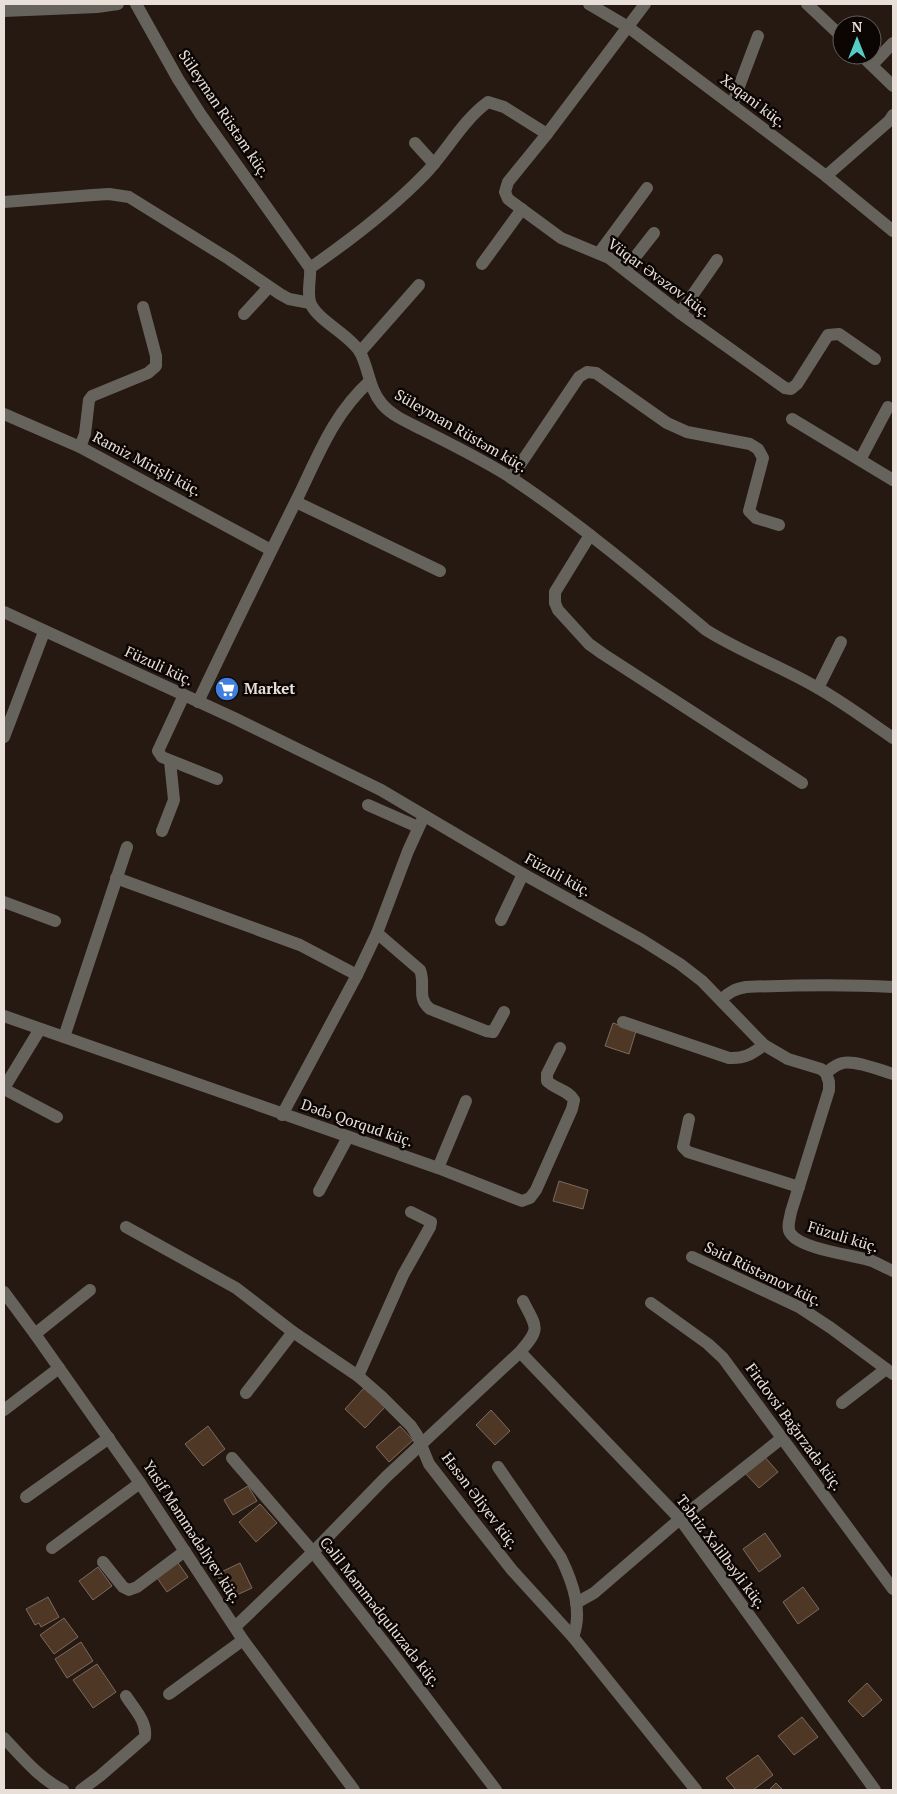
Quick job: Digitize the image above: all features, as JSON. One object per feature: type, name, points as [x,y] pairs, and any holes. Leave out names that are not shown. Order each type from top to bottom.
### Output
[{"type":"street","points":[[4,11],[97,7],[118,4]]},
{"type":"street","name":"Süleyman Rüstəm küç.","points":[[136,4],[178,79],[201,115],[310,268]]},
{"type":"street","name":"Xəqani küç.","points":[[588,4],[628,27],[826,176],[893,231]]},
{"type":"street","name":"Vüqar Əvəzov küç.","points":[[645,4],[547,134],[508,182],[506,192],[508,199],[561,238],[609,258],[680,313],[785,388],[791,389],[797,384],[828,335],[839,334],[875,359]]},
{"type":"street","points":[[807,4],[832,28]]},
{"type":"street","points":[[732,105],[758,36]]},
{"type":"street","points":[[882,55],[893,43]]},
{"type":"street","points":[[872,65],[893,86]]},
{"type":"street","points":[[4,202],[94,194],[130,197],[230,259],[269,288],[289,299],[310,303],[308,290],[310,268],[333,252],[408,191],[434,164],[468,120],[488,102],[504,107],[547,134]]},
{"type":"street","points":[[826,176],[890,120],[893,115]]},
{"type":"street","points":[[415,143],[434,164]]},
{"type":"street","points":[[599,253],[647,188]]},
{"type":"street","points":[[482,264],[522,209]]},
{"type":"street","points":[[625,270],[654,233]]},
{"type":"street","points":[[680,313],[717,260]]},
{"type":"street","points":[[360,352],[419,285]]},
{"type":"street","points":[[244,314],[269,288]]},
{"type":"street","name":"Süleyman Rüstəm küç.","points":[[310,303],[316,312],[360,352],[376,396],[382,405],[404,420],[511,478],[590,535],[706,630],[724,642],[771,663],[818,688],[893,738]]},
{"type":"street","points":[[80,447],[85,434],[89,400],[92,396],[148,373],[156,366],[156,356],[142,307]]},
{"type":"street","points":[[511,478],[579,376],[587,372],[596,373],[667,423],[687,432],[750,444],[758,449],[763,458],[749,511],[756,518],[779,525]]},
{"type":"street","points":[[198,702],[316,458],[340,414],[357,393],[370,381]]},
{"type":"street","points":[[860,460],[888,407]]},
{"type":"street","name":"Ramiz Mirişli küç.","points":[[4,414],[80,447],[271,550]]},
{"type":"street","points":[[792,419],[893,480]]},
{"type":"street","points":[[296,502],[440,571]]},
{"type":"street","points":[[590,535],[554,592],[558,610],[590,644],[603,654],[802,783]]},
{"type":"street","name":"Füzuli küç.","points":[[4,612],[333,766],[642,940],[680,964],[721,1000],[764,1045],[788,1059],[821,1069],[826,1074],[829,1082],[827,1101],[789,1223],[789,1231],[792,1236],[812,1247],[872,1262],[893,1271]]},
{"type":"street","points":[[4,737],[44,632]]},
{"type":"street","points":[[818,688],[840,642]]},
{"type":"street","points":[[184,695],[158,750],[162,757],[170,761],[217,779]]},
{"type":"street","points":[[162,831],[174,800],[170,761]]},
{"type":"street","points":[[368,805],[418,827]]},
{"type":"street","points":[[282,1115],[357,975],[377,933],[424,816]]},
{"type":"street","points":[[64,1037],[126,847]]},
{"type":"street","points":[[501,920],[523,874]]},
{"type":"street","points":[[116,878],[300,946],[357,975]]},
{"type":"street","points":[[4,902],[55,921]]},
{"type":"street","points":[[377,933],[420,970],[423,978],[422,998],[424,1005],[430,1009],[493,1032],[504,1012]]},
{"type":"street","points":[[721,1000],[736,989],[746,987],[811,984],[893,987]]},
{"type":"street","name":"Dədə Qorqud küç.","points":[[4,1016],[282,1115],[438,1168],[522,1201],[530,1198],[536,1190],[572,1109],[574,1100],[571,1095],[552,1086],[547,1081],[547,1074],[560,1048]]},
{"type":"street","points":[[623,1022],[729,1058],[739,1059],[748,1056],[764,1045]]},
{"type":"street","points":[[40,1029],[4,1089],[57,1116]]},
{"type":"street","points":[[826,1074],[835,1066],[844,1062],[893,1074]]},
{"type":"street","points":[[438,1168],[466,1101]]},
{"type":"street","points":[[689,1119],[683,1147],[688,1152],[800,1187]]},
{"type":"street","points":[[318,1191],[348,1137]]},
{"type":"street","points":[[358,1376],[403,1275],[430,1228],[431,1222],[411,1212]]},
{"type":"street","name":"Həsən Əliyev küç.","points":[[126,1227],[236,1288],[293,1332],[358,1376],[382,1397],[411,1426],[430,1464],[512,1570],[573,1638],[696,1790]]},
{"type":"street","name":"Səid Rüstəmov küç.","points":[[692,1257],[800,1307],[890,1371]]},
{"type":"street","points":[[35,1334],[90,1290]]},
{"type":"street","name":"Yusif Məmmədəliyev küç.","points":[[4,1292],[140,1483],[243,1640],[354,1790]]},
{"type":"street","points":[[234,1626],[313,1552],[386,1477],[460,1406],[520,1352],[536,1332],[536,1325],[523,1301]]},
{"type":"street","name":"Firdovsi Bağırzadə küç.","points":[[651,1303],[708,1344],[723,1358],[893,1589]]},
{"type":"street","points":[[246,1393],[293,1332]]},
{"type":"street","name":"Təbriz Xəlilbəyli küç.","points":[[520,1352],[680,1519],[875,1790]]},
{"type":"street","points":[[4,1410],[58,1368]]},
{"type":"street","points":[[842,1403],[890,1371]]},
{"type":"street","points":[[26,1497],[109,1438]]},
{"type":"street","points":[[576,1603],[594,1594],[680,1519],[782,1438]]},
{"type":"street","name":"Cəlil Məmmədquluzadə küç.","points":[[232,1458],[313,1552],[496,1790]]},
{"type":"street","points":[[498,1467],[561,1558],[568,1572],[578,1616],[573,1638]]},
{"type":"street","points":[[52,1548],[140,1483]]},
{"type":"street","points":[[102,1562],[123,1587],[129,1590],[138,1587],[185,1551]]},
{"type":"street","points":[[170,1694],[243,1640]]},
{"type":"street","points":[[81,1790],[145,1737],[144,1723],[126,1696]]},
{"type":"street","points":[[4,1738],[16,1752],[47,1779],[63,1790]]},
{"type":"building","points":[[613,1023],[636,1031],[629,1054],[605,1046]]},
{"type":"building","points":[[559,1181],[588,1190],[583,1209],[553,1201]]},
{"type":"building","points":[[364,1388],[385,1407],[365,1428],[345,1409]]},
{"type":"building","points":[[491,1410],[510,1431],[495,1445],[476,1425]]},
{"type":"building","points":[[208,1426],[225,1449],[203,1466],[185,1444]]},
{"type":"building","points":[[400,1426],[413,1440],[389,1462],[376,1447]]},
{"type":"building","points":[[763,1455],[778,1472],[759,1488],[744,1472]]},
{"type":"building","points":[[248,1486],[257,1501],[233,1515],[224,1500]]},
{"type":"building","points":[[260,1504],[277,1523],[256,1542],[239,1522]]},
{"type":"building","points":[[765,1533],[781,1556],[759,1572],[743,1549]]},
{"type":"building","points":[[176,1560],[188,1577],[167,1592],[155,1575]]},
{"type":"building","points":[[240,1563],[252,1588],[228,1599],[217,1574]]},
{"type":"building","points":[[98,1567],[112,1586],[93,1600],[79,1581]]},
{"type":"building","points":[[803,1587],[819,1609],[798,1624],[783,1602]]},
{"type":"building","points":[[48,1597],[59,1617],[41,1627],[39,1623],[35,1625],[26,1609]]},
{"type":"building","points":[[64,1618],[78,1637],[54,1654],[40,1635]]},
{"type":"building","points":[[81,1642],[93,1661],[67,1678],[55,1659]]},
{"type":"building","points":[[97,1664],[116,1692],[93,1708],[73,1680]]},
{"type":"building","points":[[867,1683],[882,1700],[863,1717],[848,1701]]},
{"type":"building","points":[[802,1717],[818,1737],[794,1755],[778,1736]]},
{"type":"building","points":[[758,1755],[773,1775],[753,1790],[736,1790],[726,1778]]},
{"type":"building","points":[[776,1783],[783,1790],[769,1790]]},
{"type":"place","name":"Market","points":[[227,689]]}]
